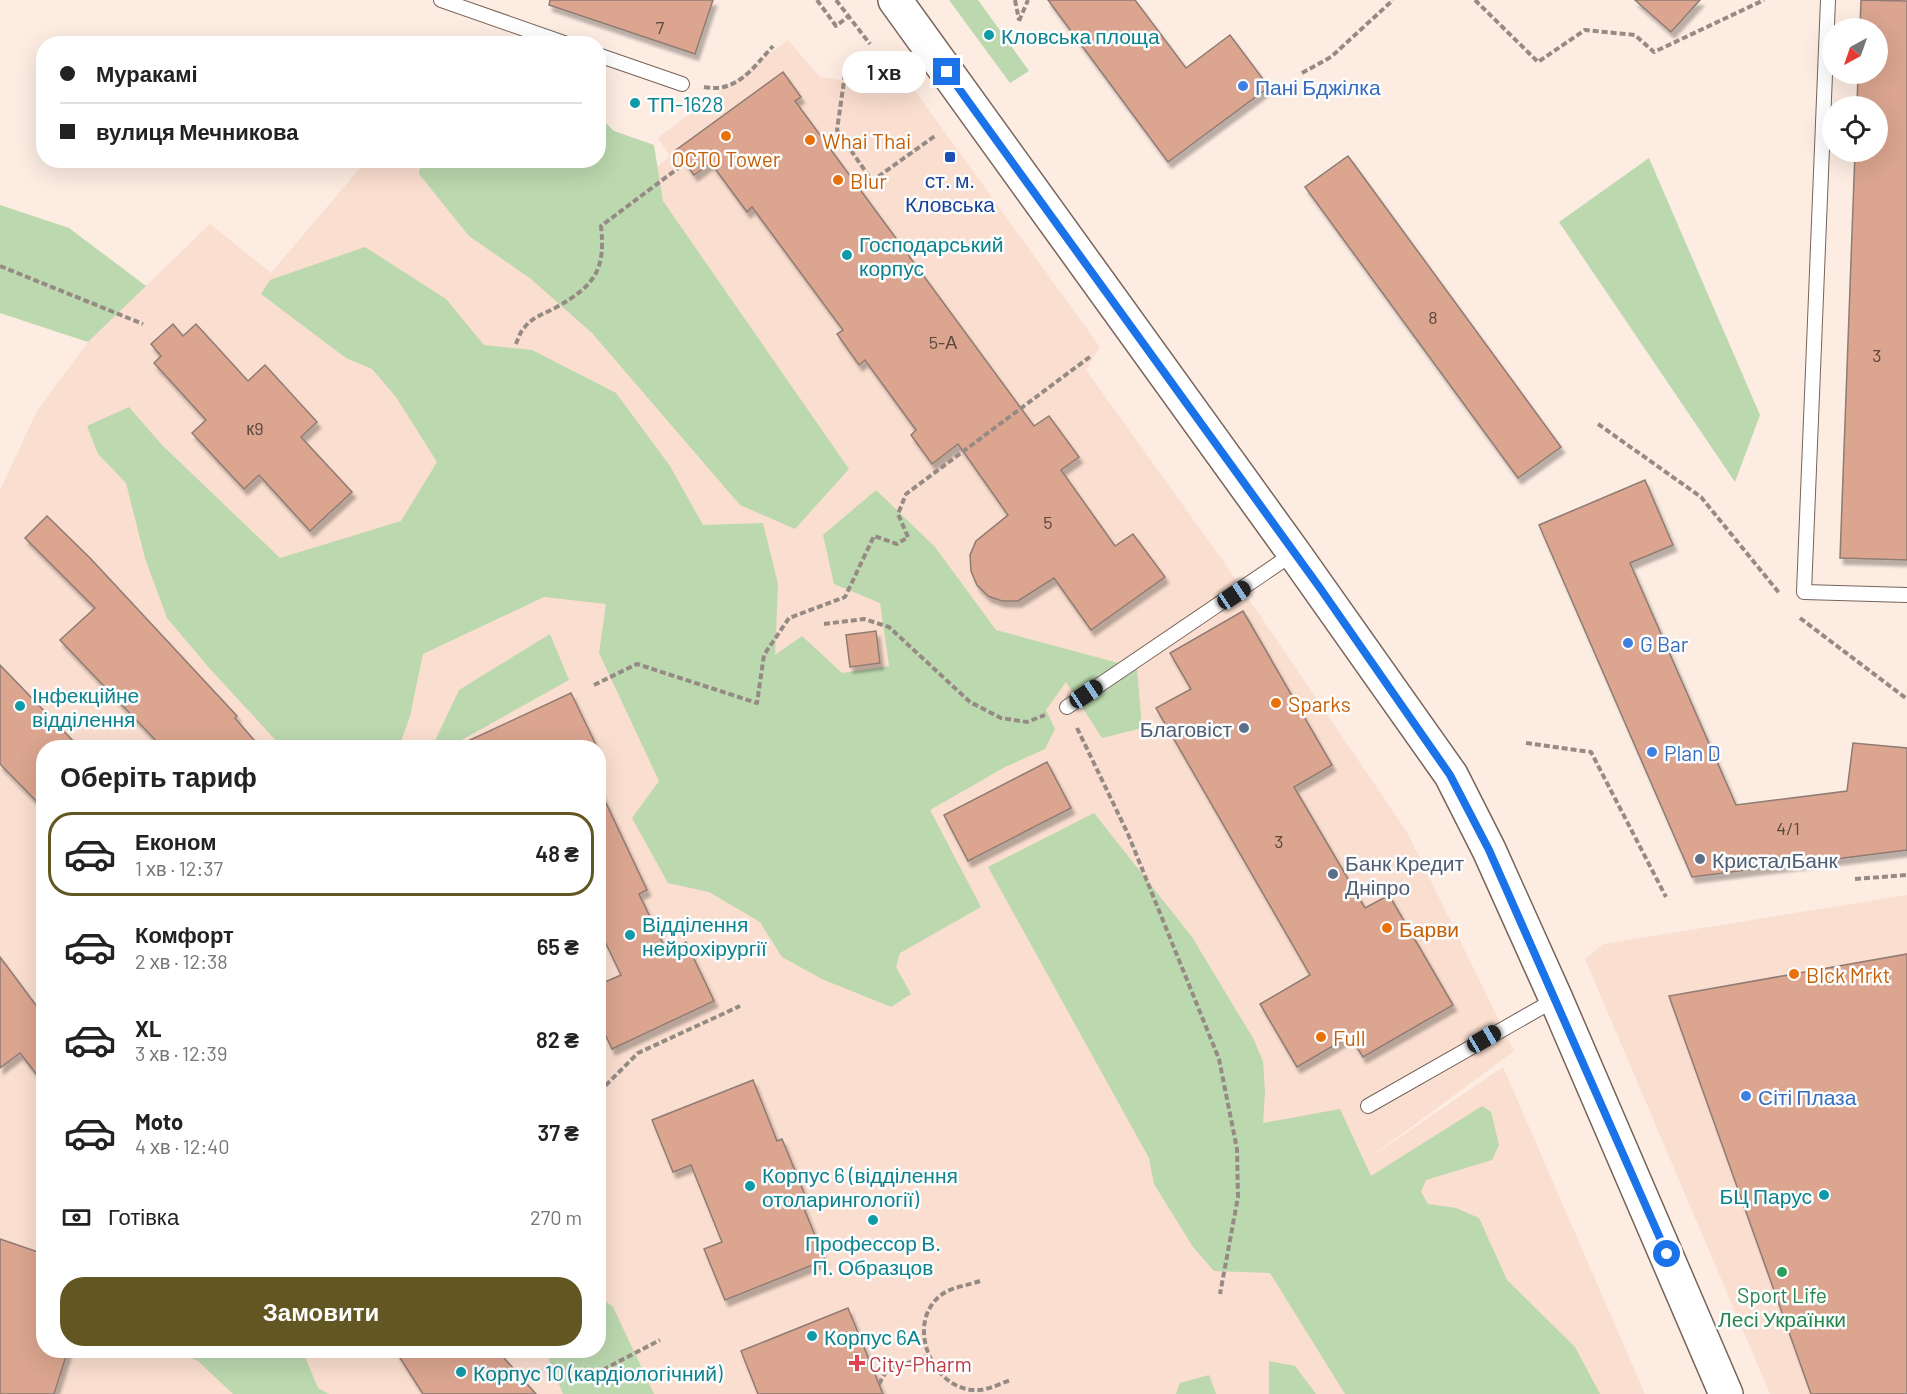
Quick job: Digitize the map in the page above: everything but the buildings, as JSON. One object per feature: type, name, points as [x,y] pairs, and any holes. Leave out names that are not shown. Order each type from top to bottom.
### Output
[{"type":"street","points":[[895,0],[1294,553],[1450,775],[1489,850],[1556,999],[1726,1394]]},
{"type":"lane","points":[[441,0],[544,36]]},
{"type":"lane","points":[[1828,0],[1804,592],[1907,595]]},
{"type":"lane","points":[[606,58],[682,84]]},
{"type":"lane","points":[[1067,707],[1294,553]]},
{"type":"lane","points":[[1368,1106],[1556,999]]},
{"type":"path","points":[[817,0],[836,26],[849,16]]},
{"type":"path","points":[[836,0],[870,44]]},
{"type":"path","points":[[1015,0],[1019,21],[1028,0]]},
{"type":"path","points":[[1302,73],[1331,57],[1393,0]]},
{"type":"path","points":[[1475,0],[1538,62],[1585,30],[1635,35],[1654,52],[1764,0]]},
{"type":"path","points":[[682,84],[721,90],[745,77],[773,46]]},
{"type":"path","points":[[845,74],[837,130],[872,181],[935,136]]},
{"type":"path","points":[[516,344],[524,328],[537,316],[585,289],[600,270],[603,248],[601,226],[685,163]]},
{"type":"path","points":[[0,266],[143,324]]},
{"type":"path","points":[[594,685],[637,664],[757,703],[764,655],[789,618],[845,597],[874,536],[897,544],[908,537],[898,514],[906,494],[1091,356]]},
{"type":"path","points":[[1598,424],[1701,497],[1784,598]]},
{"type":"path","points":[[1799,617],[1907,699]]},
{"type":"path","points":[[825,624],[864,619],[890,627],[970,702],[1001,718],[1027,722],[1067,707],[1128,834],[1219,1059],[1237,1149],[1238,1185],[1220,1294]]},
{"type":"path","points":[[1526,742],[1591,752],[1666,897]]},
{"type":"path","points":[[1855,879],[1907,875]]},
{"type":"path","points":[[606,1085],[638,1053],[740,1006]]},
{"type":"path","points":[[980,1281],[944,1293],[932,1306],[926,1322],[924,1339],[928,1356],[940,1374],[958,1386],[979,1390],[1011,1380]]},
{"type":"path","points":[[587,1378],[660,1340]]},
{"type":"path","points":[[879,1384],[887,1370],[928,1356]]},
{"type":"shaded area","points":[[788,40],[820,77],[915,91],[1100,347],[1086,370],[1223,561],[1407,832],[1514,1051],[1364,1162],[1503,1067],[1645,1394],[0,1394],[0,490],[37,411],[88,342],[210,224],[271,273],[360,168],[606,168],[606,164],[638,182],[670,156],[658,138]]},
{"type":"shaded area","name":"БЦ Парус","points":[[1907,895],[1907,1394],[1770,1394],[1585,959],[1603,944]]},
{"type":"green space","name":"Кловська площа","points":[[949,0],[978,0],[1029,71],[1010,83]]},
{"type":"green space","points":[[606,123],[614,131],[654,145],[663,201],[849,469],[795,529],[740,505],[592,333],[531,279],[469,236],[419,174],[420,168],[606,168]]},
{"type":"green space","points":[[1649,158],[1760,415],[1735,482],[1559,222]]},
{"type":"green space","points":[[0,205],[69,228],[146,286],[88,342],[0,313]]},
{"type":"green space","points":[[365,247],[446,299],[484,345],[532,350],[616,393],[670,466],[703,525],[763,523],[778,584],[775,655],[802,636],[842,673],[889,666],[880,603],[834,584],[823,535],[876,490],[935,547],[996,630],[1137,668],[1142,728],[1102,738],[1066,682],[1046,710],[1055,729],[1045,749],[1005,767],[930,810],[981,907],[900,953],[896,967],[911,994],[891,1007],[822,979],[782,957],[760,922],[709,892],[668,883],[632,818],[659,781],[599,653],[606,604],[544,597],[423,654],[410,716],[401,740],[276,740],[167,618],[145,558],[126,483],[98,454],[87,426],[129,407],[162,445],[280,558],[401,521],[437,462],[396,397],[372,369],[346,358],[261,294],[270,280]]},
{"type":"green space","points":[[550,634],[569,680],[462,740],[435,740],[459,690]]},
{"type":"green space","points":[[1094,813],[1192,937],[1253,1038],[1263,1061],[1265,1091],[1263,1123],[1340,1109],[1371,1176],[1482,1106],[1491,1112],[1499,1145],[1492,1160],[1426,1180],[1421,1192],[1428,1204],[1456,1208],[1479,1218],[1507,1280],[1575,1347],[1600,1394],[1345,1394],[1270,1273],[1214,1271],[1193,1247],[1154,1184],[1149,1158],[988,867]]},
{"type":"green space","points":[[606,1302],[613,1307],[654,1394],[563,1394],[548,1358],[606,1358]]},
{"type":"green space","points":[[191,1358],[305,1358],[318,1388],[329,1394],[233,1394],[198,1361]]},
{"type":"green space","points":[[1269,1361],[1295,1366],[1316,1394],[1269,1394]]},
{"type":"green space","points":[[1209,1375],[1216,1394],[1176,1394],[1180,1383]]},
{"type":"place","name":"Кловська площа","points":[[989,35]]},
{"type":"place","name":"Пані Бджілка","points":[[1243,86]]},
{"type":"place","name":"ТП-1628","points":[[635,103]]},
{"type":"place","name":"OCTO Tower","points":[[726,136]]},
{"type":"place","name":"Whai Thai","points":[[810,140]]},
{"type":"place","name":"ст. м. Кловська","points":[[950,157]]},
{"type":"place","name":"Blur","points":[[838,180]]},
{"type":"place","name":"Господарський корпус","points":[[847,255]]},
{"type":"place","name":"G Bar","points":[[1628,643]]},
{"type":"place","name":"Sparks","points":[[1276,703]]},
{"type":"place","name":"Інфекційне відділення","points":[[20,706]]},
{"type":"place","name":"Благовіст","points":[[1244,728]]},
{"type":"place","name":"Plan D","points":[[1652,752]]},
{"type":"place","name":"КристалБанк","points":[[1700,859]]},
{"type":"place","name":"Банк Кредит Дніпро","points":[[1333,874]]},
{"type":"place","name":"Барви","points":[[1387,928]]},
{"type":"place","name":"Відділення нейрохірургії","points":[[630,935]]},
{"type":"place","name":"Blck Mrkt","points":[[1794,974]]},
{"type":"place","name":"Full","points":[[1321,1037]]},
{"type":"place","name":"Сіті Плаза","points":[[1746,1096]]},
{"type":"place","name":"Корпус 6 (відділення отоларингології)","points":[[750,1186]]},
{"type":"place","name":"БЦ Парус","points":[[1824,1195]]},
{"type":"place","name":"Профессор В. П. Образцов","points":[[873,1220]]},
{"type":"place","name":"Sport Life Лесі Українки","points":[[1782,1272]]},
{"type":"place","name":"Корпус 6А","points":[[812,1336]]},
{"type":"place","name":"City-Pharm","points":[[857,1363]]},
{"type":"place","name":"Корпус 10 (кардіологічний)","points":[[461,1372]]},
{"type":"route","points":[[947,72],[1320,588],[1450,775],[1489,850],[1667,1254]]}]
